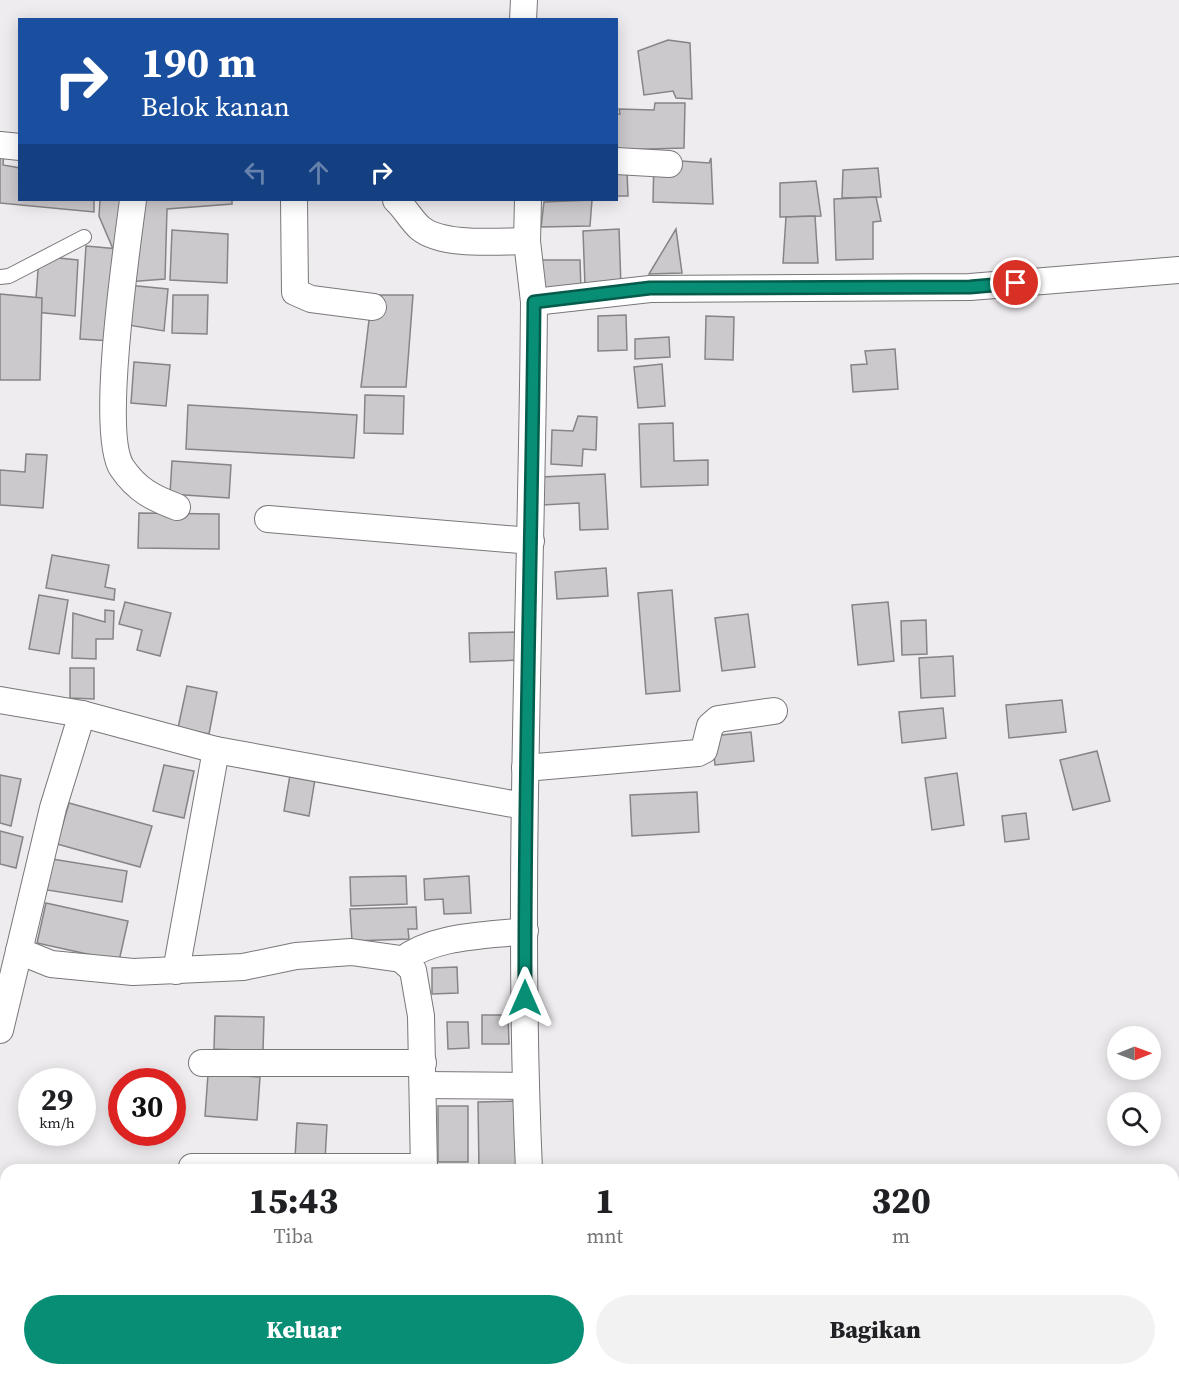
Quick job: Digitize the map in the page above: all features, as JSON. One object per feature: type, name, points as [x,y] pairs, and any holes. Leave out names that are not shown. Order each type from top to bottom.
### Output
[{"type":"street","points":[[523,18],[524,0]]},
{"type":"street","points":[[0,145],[18,147]]},
{"type":"street","points":[[618,161],[669,164]]},
{"type":"street","points":[[133,201],[120,306],[112,433],[121,467],[149,497],[177,507]]},
{"type":"street","points":[[294,201],[295,292],[311,299],[373,308]]},
{"type":"street","points":[[397,201],[419,227],[432,236],[468,241],[527,241]]},
{"type":"street","points":[[528,201],[527,241],[534,302],[524,806],[525,1086],[529,1164]]},
{"type":"street","points":[[534,302],[650,288],[970,287],[1179,270]]},
{"type":"street","points":[[268,519],[531,541]]},
{"type":"street","points":[[0,700],[82,714],[216,750],[524,806]]},
{"type":"street","points":[[525,768],[698,753],[704,750],[710,726],[718,719],[774,711]]},
{"type":"street","points":[[0,1030],[53,807],[82,714]]},
{"type":"street","points":[[176,971],[216,750]]},
{"type":"street","points":[[402,960],[413,952],[432,945],[525,931]]},
{"type":"street","points":[[19,951],[51,964],[72,968],[133,972],[243,967],[296,956],[351,952],[380,954],[402,960],[413,970],[418,985],[423,1074],[424,1164]]},
{"type":"street","points":[[202,1063],[423,1074],[525,1086]]},
{"type":"lane","points":[[0,277],[9,276],[84,237]]},
{"type":"building","points":[[668,40],[690,43],[692,99],[676,98],[673,91],[644,95],[638,51]]},
{"type":"building","points":[[655,103],[685,103],[684,148],[618,150],[619,109],[654,110]]},
{"type":"building","points":[[0,150],[4,150],[3,165],[18,168],[18,201],[94,201],[94,212],[0,203]]},
{"type":"building","points":[[711,158],[713,204],[653,202],[654,159],[709,163]]},
{"type":"building","points":[[878,168],[881,197],[842,198],[843,170]]},
{"type":"building","points":[[618,172],[627,172],[628,196],[618,196]]},
{"type":"building","points":[[816,181],[821,216],[780,217],[780,183]]},
{"type":"building","points":[[876,197],[881,221],[873,222],[873,259],[836,260],[834,199]]},
{"type":"building","points":[[100,201],[232,201],[232,204],[167,209],[165,279],[127,282],[99,216]]},
{"type":"building","points":[[592,201],[590,226],[541,227],[544,202]]},
{"type":"building","points":[[815,216],[818,263],[783,263],[786,217]]},
{"type":"building","points":[[619,229],[621,287],[585,286],[583,231]]},
{"type":"building","points":[[676,229],[682,273],[649,274]]},
{"type":"building","points":[[172,230],[228,234],[227,283],[170,280]]},
{"type":"building","points":[[86,246],[119,249],[112,341],[80,339]]},
{"type":"building","points":[[39,256],[78,260],[75,316],[35,312]]},
{"type":"building","points":[[536,260],[580,260],[581,291],[537,293]]},
{"type":"building","points":[[127,285],[168,289],[164,331],[122,324]]},
{"type":"building","points":[[0,294],[42,298],[40,380],[0,380]]},
{"type":"building","points":[[173,295],[208,295],[207,334],[172,333]]},
{"type":"building","points":[[372,295],[413,295],[406,387],[361,387]]},
{"type":"building","points":[[626,315],[627,350],[598,351],[598,316]]},
{"type":"building","points":[[706,316],[734,317],[733,360],[705,359]]},
{"type":"building","points":[[669,337],[670,357],[635,359],[635,339]]},
{"type":"building","points":[[895,349],[898,389],[853,392],[851,365],[867,364],[865,351]]},
{"type":"building","points":[[134,362],[170,365],[166,406],[131,403]]},
{"type":"building","points":[[662,364],[665,406],[638,408],[634,367]]},
{"type":"building","points":[[365,395],[404,396],[403,434],[364,433]]},
{"type":"building","points":[[188,405],[357,415],[354,458],[186,449]]},
{"type":"building","points":[[578,416],[597,417],[596,450],[583,449],[582,466],[551,464],[552,430],[573,431]]},
{"type":"building","points":[[673,423],[674,461],[708,460],[708,485],[641,487],[639,424]]},
{"type":"building","points":[[26,454],[47,455],[43,508],[0,505],[0,470],[25,472]]},
{"type":"building","points":[[172,461],[231,465],[229,498],[170,494]]},
{"type":"building","points":[[605,474],[608,529],[580,530],[579,503],[542,505],[541,477]]},
{"type":"building","points":[[139,513],[219,514],[219,549],[138,548]]},
{"type":"building","points":[[52,555],[109,565],[105,587],[115,589],[114,600],[46,588]]},
{"type":"building","points":[[606,568],[608,596],[557,599],[555,572]]},
{"type":"building","points":[[672,590],[680,691],[646,694],[638,593]]},
{"type":"building","points":[[39,595],[68,600],[59,654],[29,649]]},
{"type":"building","points":[[125,602],[171,613],[160,656],[137,650],[142,630],[119,624]]},
{"type":"building","points":[[888,602],[894,661],[858,665],[852,605]]},
{"type":"building","points":[[105,610],[114,611],[113,639],[96,639],[96,659],[72,658],[73,613],[105,622]]},
{"type":"building","points":[[748,614],[755,667],[722,671],[715,618]]},
{"type":"building","points":[[926,620],[927,654],[902,655],[901,621]]},
{"type":"building","points":[[519,632],[521,660],[470,662],[469,633]]},
{"type":"building","points":[[953,656],[955,696],[921,698],[919,658]]},
{"type":"building","points":[[70,668],[94,668],[94,699],[70,698]]},
{"type":"building","points":[[187,686],[217,692],[209,734],[178,728]]},
{"type":"building","points":[[1062,700],[1066,732],[1009,738],[1006,705]]},
{"type":"building","points":[[943,708],[946,738],[902,743],[899,712]]},
{"type":"building","points":[[751,732],[754,761],[715,765],[712,736]]},
{"type":"building","points":[[1097,751],[1110,801],[1073,810],[1060,760]]},
{"type":"building","points":[[164,765],[194,771],[184,818],[153,811]]},
{"type":"building","points":[[957,773],[964,825],[932,830],[925,778]]},
{"type":"building","points":[[0,775],[21,779],[11,826],[0,823]]},
{"type":"building","points":[[290,775],[315,779],[309,816],[284,811]]},
{"type":"building","points":[[697,792],[699,832],[632,836],[630,795]]},
{"type":"building","points":[[69,803],[152,826],[140,867],[57,844]]},
{"type":"building","points":[[1026,813],[1029,839],[1005,842],[1002,816]]},
{"type":"building","points":[[0,831],[23,837],[16,868],[0,864]]},
{"type":"building","points":[[52,859],[127,871],[122,902],[47,890]]},
{"type":"building","points":[[406,876],[407,904],[351,906],[350,877]]},
{"type":"building","points":[[469,876],[471,913],[444,914],[443,899],[425,900],[424,879]]},
{"type":"building","points":[[46,903],[128,921],[119,961],[37,943]]},
{"type":"building","points":[[416,907],[417,929],[408,929],[409,939],[352,941],[350,909]]},
{"type":"building","points":[[457,967],[458,993],[432,994],[432,968]]},
{"type":"building","points":[[482,1015],[508,1015],[509,1044],[482,1044]]},
{"type":"building","points":[[215,1016],[264,1017],[263,1051],[214,1049]]},
{"type":"building","points":[[447,1022],[468,1022],[469,1048],[448,1049]]},
{"type":"building","points":[[208,1074],[260,1077],[257,1120],[205,1116]]},
{"type":"building","points":[[518,1101],[520,1164],[479,1164],[478,1102]]},
{"type":"building","points":[[438,1106],[468,1106],[468,1162],[438,1162]]},
{"type":"building","points":[[297,1123],[327,1125],[325,1160],[295,1158]]},
{"type":"route","points":[[525,998],[524,806],[532,506],[534,302],[650,288],[970,287],[1016,283]]}]
